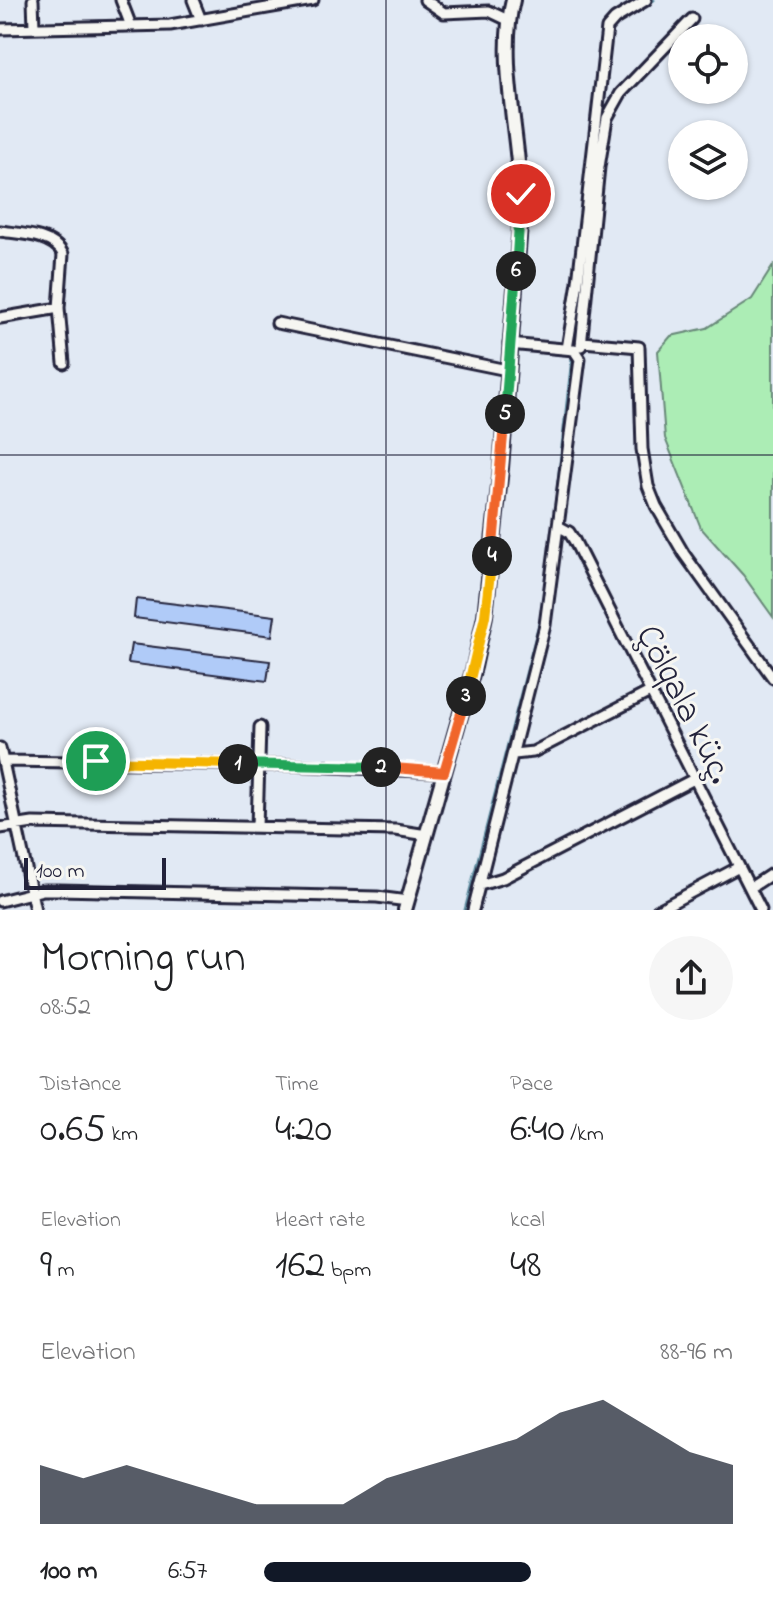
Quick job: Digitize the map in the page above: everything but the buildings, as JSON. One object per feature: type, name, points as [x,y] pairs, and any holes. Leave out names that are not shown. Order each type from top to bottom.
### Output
[{"type":"street","points":[[33,0],[34,27]]},
{"type":"street","points":[[121,0],[131,26]]},
{"type":"street","points":[[193,0],[201,20]]},
{"type":"street","points":[[0,29],[131,26],[201,20],[265,4],[313,0]]},
{"type":"street","points":[[425,0],[444,13],[489,11],[510,21]]},
{"type":"street","points":[[567,349],[578,282],[607,28],[615,19],[646,0]]},
{"type":"street","points":[[0,901],[43,890],[174,891],[377,897],[406,906],[474,667],[485,616],[501,468],[521,194],[510,73],[512,1]]},
{"type":"street","points":[[473,910],[545,625],[579,368],[578,353],[583,342],[599,167],[607,118],[621,93],[692,19]]},
{"type":"street","points":[[0,231],[42,238],[59,247],[63,254],[59,308],[64,363]]},
{"type":"street","points":[[0,318],[59,308]]},
{"type":"street","points":[[277,323],[507,370]]},
{"type":"street","points":[[583,342],[639,347],[642,449],[648,486],[656,506],[684,554],[773,678]]},
{"type":"street","points":[[509,344],[567,349],[578,353]]},
{"type":"street","name":"Çölqala küç.","points":[[558,526],[569,532],[574,540],[761,910]]},
{"type":"street","points":[[514,754],[533,752],[650,692]]},
{"type":"street","points":[[257,827],[260,727]]},
{"type":"street","points":[[0,748],[35,910]]},
{"type":"street","points":[[3,761],[260,764],[444,772]]},
{"type":"street","points":[[480,885],[503,878],[694,779]]},
{"type":"street","points":[[0,828],[16,825],[257,827],[395,830],[427,835]]},
{"type":"street","points":[[658,910],[739,867]]},
{"type":"street","points":[[750,888],[773,873]]},
{"type":"green space","points":[[773,266],[773,617],[743,575],[701,528],[665,438],[658,351],[671,336],[707,328],[752,299]]},
{"type":"waterway","points":[[646,5],[654,0]]},
{"type":"waterway","points":[[574,344],[583,280]]},
{"type":"waterway","points":[[549,561],[572,358]]},
{"type":"waterway","points":[[465,910],[542,612]]},
{"type":"route","points":[[96,761],[377,767],[444,772],[485,616],[501,468],[521,194]]}]
